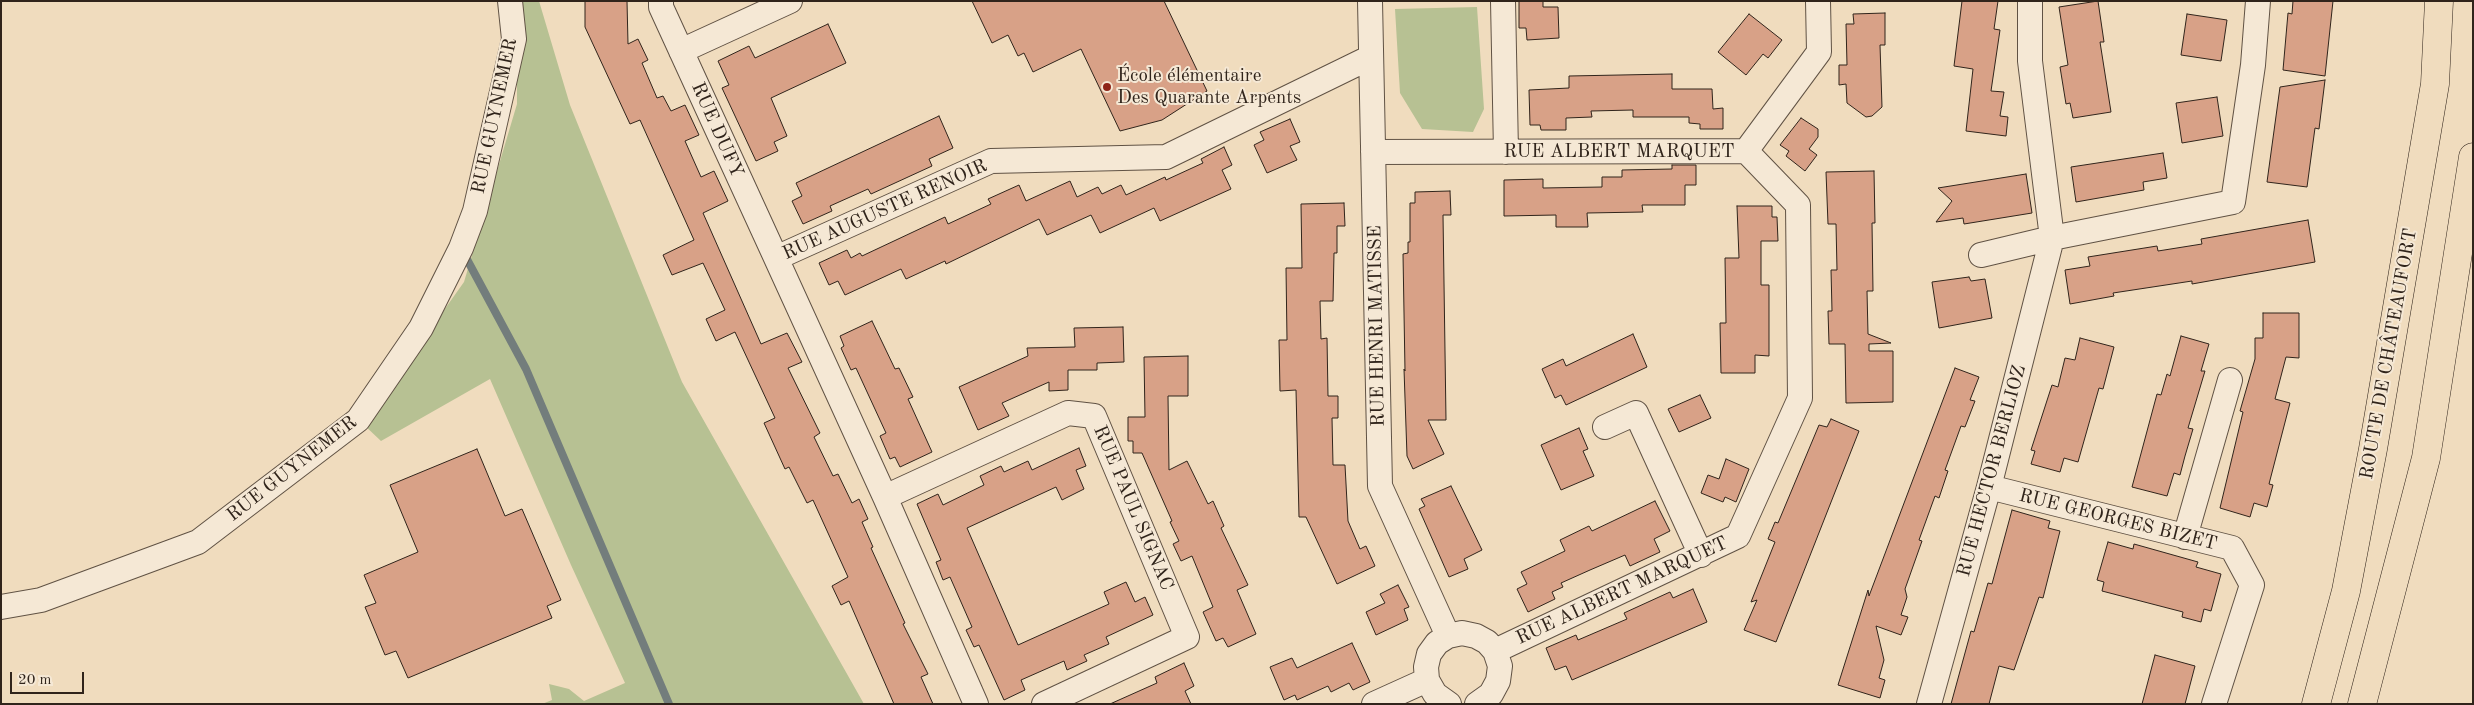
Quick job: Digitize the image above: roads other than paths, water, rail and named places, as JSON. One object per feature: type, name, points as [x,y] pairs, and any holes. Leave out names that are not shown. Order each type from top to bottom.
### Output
[{"type":"main road","name":"ROUTE DE CHÂTEAUFORT","points":[[2316,704],[2346,591],[2373,449],[2435,84],[2439,1]]},
{"type":"main road","points":[[2362,704],[2426,458],[2473,157]]},
{"type":"street","name":"RUE GUYNEMER","points":[[1,607],[41,600],[198,542],[358,420],[421,328],[461,248],[475,211],[514,39],[510,1]]},
{"type":"street","name":"RUE DUFY","points":[[660,1],[661,7],[776,258]]},
{"type":"street","points":[[681,50],[790,1]]},
{"type":"street","name":"RUE HENRI MATISSE","points":[[1370,1],[1380,486],[1448,636]]},
{"type":"street","points":[[1503,1],[1506,152]]},
{"type":"street","points":[[1746,151],[1819,52],[1818,1]]},
{"type":"street","name":"RUE HECTOR BERLIOZ","points":[[1929,704],[1989,487],[2052,238],[2030,61],[2030,1]]},
{"type":"street","points":[[1982,254],[2233,202],[2253,65],[2258,1]]},
{"type":"street","name":"RUE AUGUSTE RENOIR","points":[[976,704],[885,497],[776,258],[990,161],[1166,157],[1371,57]]},
{"type":"street","name":"RUE ALBERT MARQUET","points":[[1373,152],[1746,151],[1798,205],[1800,398],[1738,536],[1495,652]]},
{"type":"street","points":[[2185,537],[2230,380]]},
{"type":"street","name":"RUE PAUL SIGNAC","points":[[885,497],[1068,413],[1094,416],[1187,637],[1044,704]]},
{"type":"street","points":[[1605,427],[1636,413],[1701,555]]},
{"type":"street","name":"RUE GEORGES BIZET","points":[[1989,487],[2232,548],[2252,586],[2214,704]]},
{"type":"street","points":[[1449,704],[1435,694],[1427,680],[1426,667],[1430,654],[1437,643],[1448,636],[1462,633],[1476,636],[1487,642],[1495,652],[1500,666],[1498,681],[1491,694],[1478,704]]},
{"type":"street","points":[[1374,704],[1427,680]]},
{"type":"waterway","points":[[463,252],[526,369],[669,704]]},
{"type":"place","name":"École élémentaire Des Quarante Arpents","points":[[1107,87]]}]
